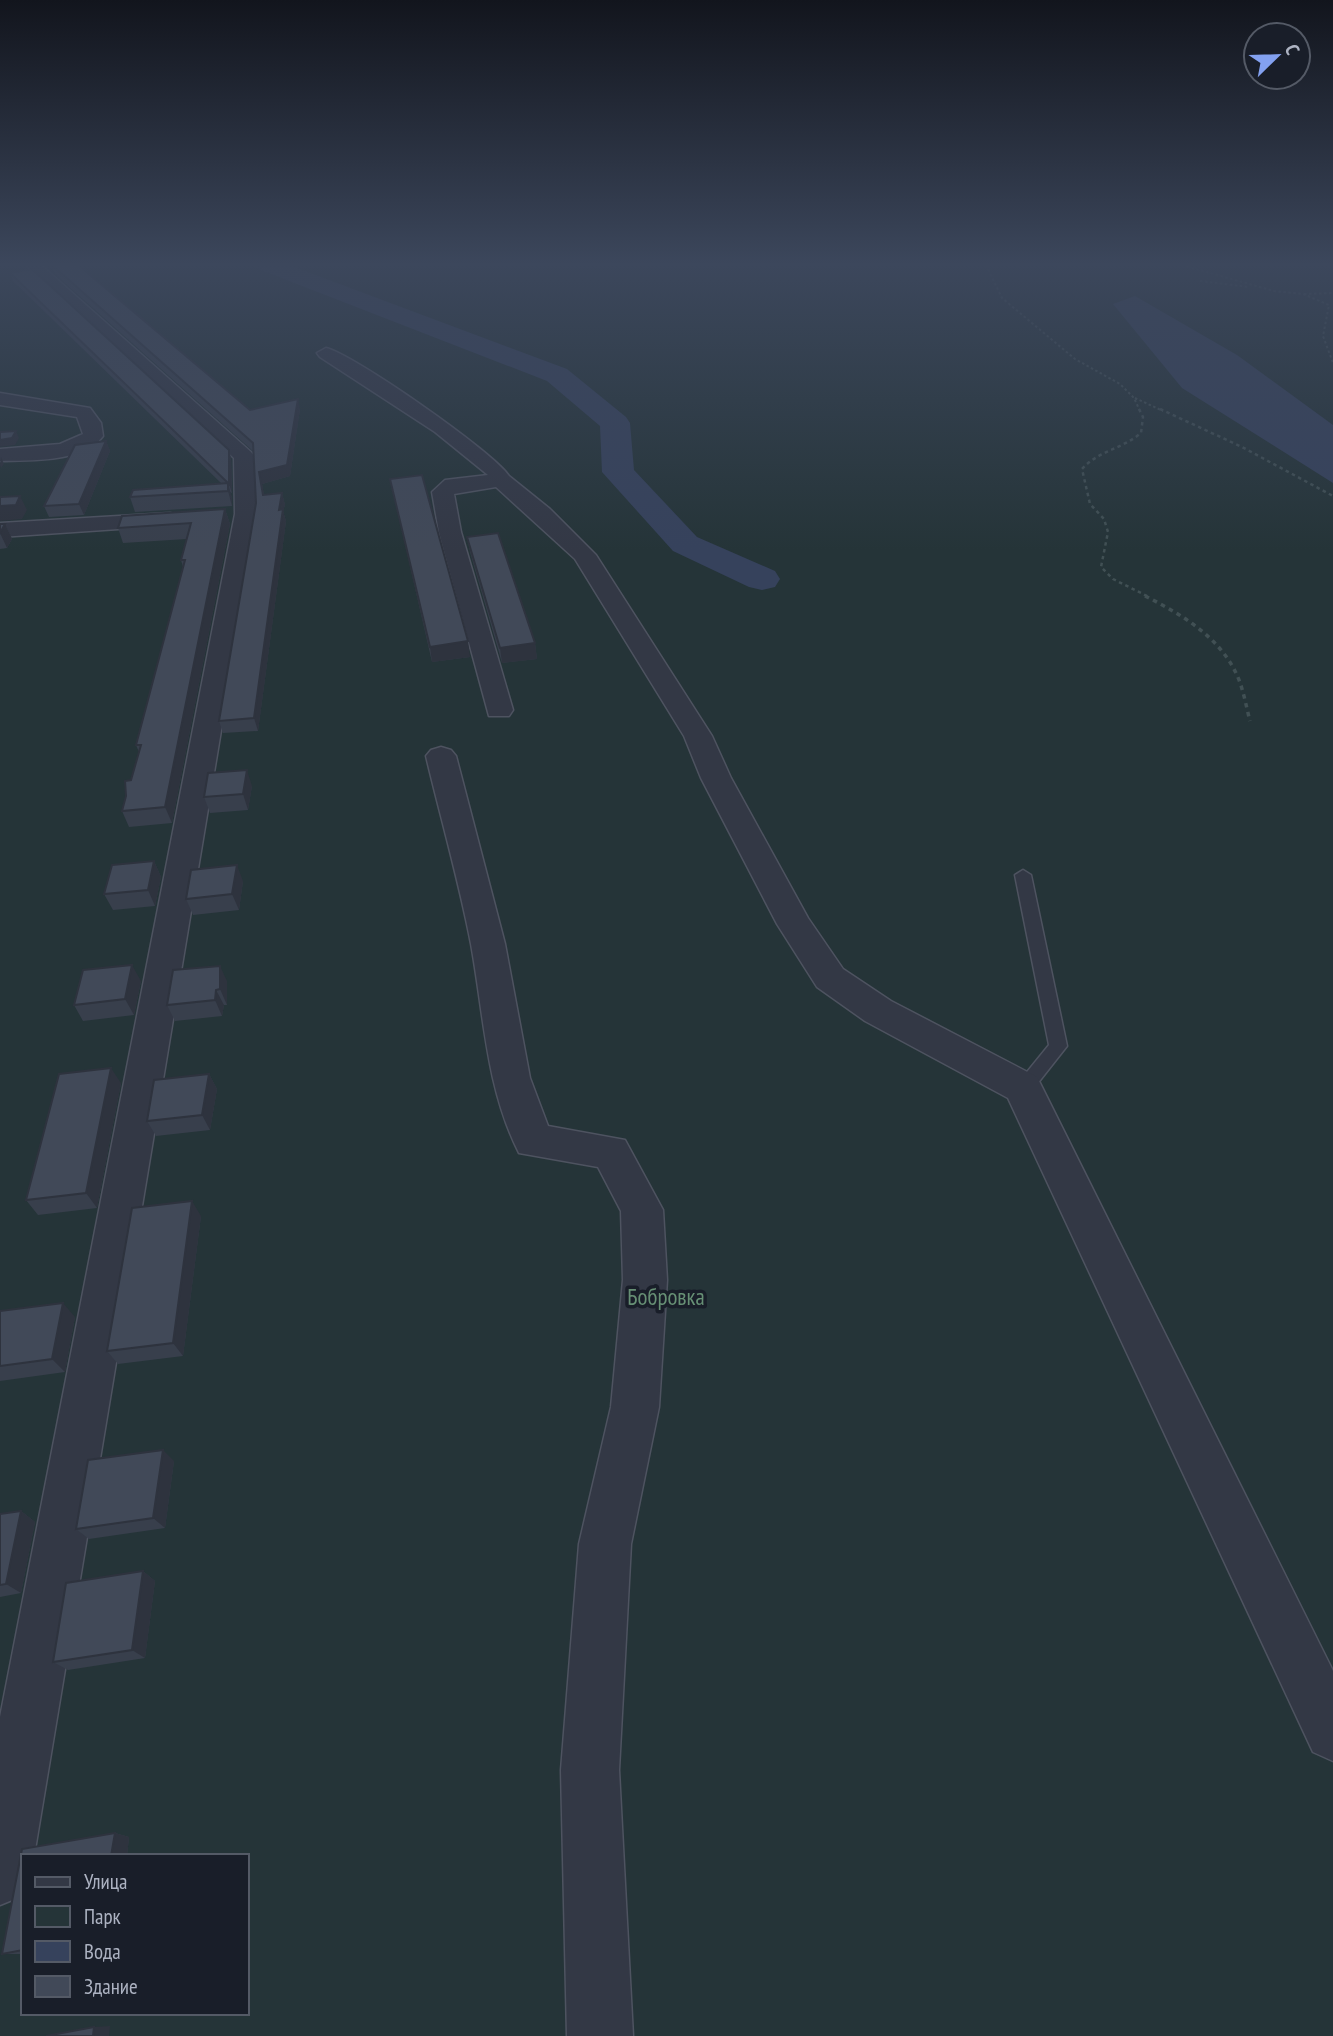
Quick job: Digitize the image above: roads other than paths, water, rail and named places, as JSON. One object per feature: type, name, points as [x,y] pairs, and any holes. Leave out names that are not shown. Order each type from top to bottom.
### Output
[{"type":"street","points":[[0,1874],[232,515],[247,485],[244,456],[138,360]]},
{"type":"street","points":[[337,360],[442,428],[495,470],[501,480],[542,514],[584,555],[698,736],[716,778],[794,924],[830,978],[878,1011],[1023,1088],[1333,1732]]},
{"type":"street","points":[[0,399],[83,412],[91,423],[93,436],[83,444],[54,450],[0,455]]},
{"type":"street","points":[[499,710],[450,532],[443,492],[453,485],[501,480]]},
{"type":"street","points":[[0,530],[192,518]]},
{"type":"street","points":[[441,756],[488,944],[510,1078],[533,1141],[611,1152],[642,1210],[645,1280],[635,1407],[605,1544],[590,1770],[600,2036]]},
{"type":"lane","points":[[1023,875],[1058,1046],[1023,1088]]},
{"type":"water","points":[[1159,360],[1244,360],[1333,425],[1333,483],[1182,388]]},
{"type":"waterway","points":[[518,360],[557,375],[615,423],[618,472],[685,544],[762,579]]},
{"type":"park label","name":"Бобровка","points":[[666,1297]]}]
